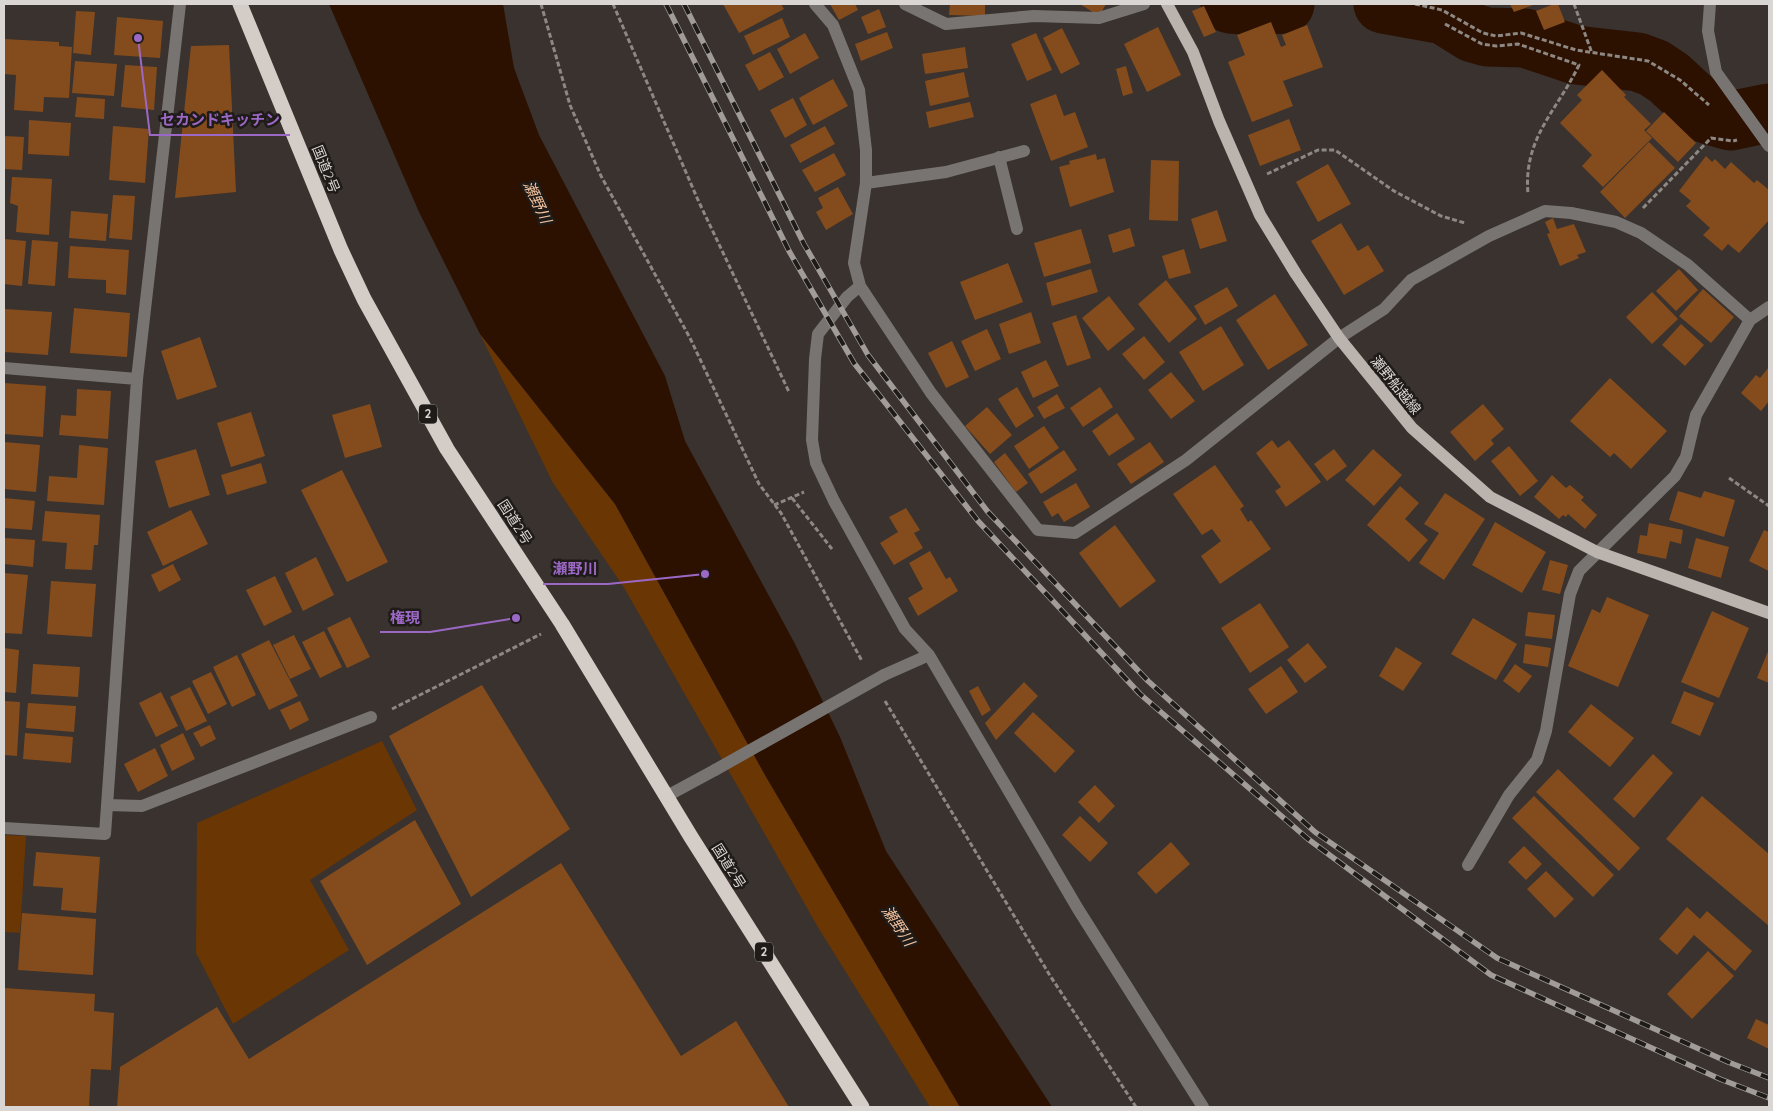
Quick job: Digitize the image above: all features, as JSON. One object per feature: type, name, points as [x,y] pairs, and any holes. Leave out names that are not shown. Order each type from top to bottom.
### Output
[{"type":"highway","name":"国道2号","points":[[240,4],[341,250],[364,298],[447,449],[562,624],[667,796],[862,1107]]},
{"type":"main road","name":"瀬野船越線","points":[[1168,4],[1193,52],[1219,121],[1265,224],[1338,338],[1412,428],[1490,497],[1597,552],[1769,613]]},
{"type":"street","points":[[4,828],[105,834],[137,378],[180,4]]},
{"type":"street","points":[[815,4],[833,25],[859,90],[865,125],[866,183],[854,262],[860,286],[931,393],[1038,530],[1075,533],[1186,460],[1338,338],[1384,309],[1411,280],[1496,232],[1545,211],[1571,213],[1626,226],[1641,233],[1688,265],[1750,320]]},
{"type":"street","points":[[905,4],[946,24],[1034,16],[1099,18],[1144,4]]},
{"type":"street","points":[[1710,4],[1708,31],[1716,72],[1769,146]]},
{"type":"street","points":[[866,183],[946,172],[1024,150]]},
{"type":"street","points":[[999,157],[1017,229]]},
{"type":"street","points":[[860,286],[847,297],[818,334],[815,359],[812,440],[816,463],[905,629],[929,655],[1078,909],[1203,1107]]},
{"type":"street","points":[[1468,866],[1509,795],[1537,760],[1546,731],[1570,594],[1579,571],[1675,476],[1686,457],[1696,414],[1750,320],[1769,307]]},
{"type":"street","points":[[4,368],[137,378]]},
{"type":"street","points":[[667,796],[884,675],[929,655]]},
{"type":"street","points":[[107,805],[142,806],[371,717]]},
{"type":"path","points":[[541,4],[570,105],[601,176],[690,338],[759,484],[774,505],[863,661]]},
{"type":"path","points":[[613,4],[698,200],[791,395]]},
{"type":"path","points":[[1415,4],[1442,10],[1483,33],[1496,36],[1522,33],[1552,44],[1592,53],[1636,58],[1662,68],[1716,110]]},
{"type":"path","points":[[1574,4],[1592,53]]},
{"type":"path","points":[[1446,24],[1482,44],[1496,46],[1518,44],[1579,65],[1567,89],[1538,131],[1531,152],[1527,172],[1532,216]]},
{"type":"path","points":[[1626,226],[1711,138],[1732,141],[1760,132]]},
{"type":"path","points":[[1246,184],[1318,150],[1334,150],[1394,191],[1441,216],[1496,232]]},
{"type":"path","points":[[1729,478],[1769,506]]},
{"type":"path","points":[[774,505],[825,482]]},
{"type":"path","points":[[371,717],[396,707],[562,624]]},
{"type":"path","points":[[882,696],[1050,974],[1136,1107]]},
{"type":"shaded area","points":[[480,334],[615,504],[765,775],[960,1107],[930,1107],[819,929],[623,586],[553,483]]},
{"type":"shaded area","points":[[382,741],[417,810],[310,880],[349,950],[233,1024],[196,953],[197,823]]},
{"type":"shaded area","points":[[4,835],[26,836],[20,933],[4,932]]},
{"type":"water","name":"瀬野川","points":[[329,4],[503,4],[514,68],[539,135],[665,376],[685,441],[795,644],[840,737],[886,851],[1052,1107],[960,1107],[765,775],[615,504],[480,334],[419,212]]},
{"type":"building","points":[[723,4],[781,4],[784,9],[739,33]]},
{"type":"building","points":[[830,4],[855,4],[858,10],[839,20]]},
{"type":"building","points":[[950,4],[985,4],[985,16],[949,15]]},
{"type":"building","points":[[1080,4],[1106,4],[1099,16]]},
{"type":"building","points":[[1510,4],[1536,4],[1514,12]]},
{"type":"building","points":[[1558,4],[1565,22],[1544,30],[1536,11]]},
{"type":"building","points":[[1204,6],[1216,32],[1204,37],[1192,11]]},
{"type":"building","points":[[879,9],[886,27],[868,34],[861,17]]},
{"type":"building","points":[[76,11],[95,12],[91,55],[73,53]]},
{"type":"building","points":[[117,17],[163,21],[160,58],[114,55]]},
{"type":"building","points":[[782,18],[790,37],[753,55],[744,36]]},
{"type":"building","points":[[1271,22],[1281,47],[1286,45],[1282,35],[1307,25],[1323,67],[1283,81],[1293,106],[1252,122],[1228,62],[1245,55],[1237,35]]},
{"type":"building","points":[[1158,27],[1181,75],[1147,92],[1124,44]]},
{"type":"building","points":[[1062,28],[1080,64],[1061,74],[1043,38]]},
{"type":"building","points":[[887,32],[893,48],[861,61],[855,44]]},
{"type":"building","points":[[805,33],[819,58],[790,74],[777,49]]},
{"type":"building","points":[[1036,33],[1052,70],[1027,81],[1011,44]]},
{"type":"building","points":[[4,39],[59,42],[59,46],[72,47],[69,98],[44,97],[43,112],[14,110],[16,75],[4,74]]},
{"type":"building","points":[[229,45],[236,192],[175,198],[191,46]]},
{"type":"building","points":[[965,47],[968,68],[925,74],[922,54]]},
{"type":"building","points":[[770,52],[784,77],[759,91],[745,65]]},
{"type":"building","points":[[75,61],[117,64],[114,96],[72,93]]},
{"type":"building","points":[[125,65],[157,67],[154,110],[121,107]]},
{"type":"building","points":[[1126,66],[1133,93],[1123,96],[1116,69]]},
{"type":"building","points":[[1602,70],[1626,95],[1624,97],[1651,124],[1644,130],[1652,138],[1603,187],[1582,166],[1592,155],[1560,123],[1582,100],[1577,95]]},
{"type":"building","points":[[964,72],[969,97],[930,106],[925,81]]},
{"type":"building","points":[[833,79],[848,106],[813,125],[799,98]]},
{"type":"building","points":[[1056,94],[1064,116],[1075,112],[1088,147],[1051,161],[1030,104]]},
{"type":"building","points":[[77,97],[105,99],[104,119],[75,117]]},
{"type":"building","points":[[793,98],[807,125],[785,138],[770,110]]},
{"type":"building","points":[[970,102],[974,117],[929,128],[926,112]]},
{"type":"building","points":[[1664,112],[1696,143],[1678,162],[1646,131]]},
{"type":"building","points":[[1289,119],[1301,150],[1260,166],[1248,135]]},
{"type":"building","points":[[29,120],[71,123],[69,156],[28,154]]},
{"type":"building","points":[[113,126],[149,129],[145,183],[109,180]]},
{"type":"building","points":[[825,126],[835,144],[800,163],[790,145]]},
{"type":"building","points":[[4,136],[24,137],[22,170],[4,169]]},
{"type":"building","points":[[1649,142],[1675,168],[1625,218],[1600,192]]},
{"type":"building","points":[[834,153],[846,175],[815,192],[802,170]]},
{"type":"building","points":[[1096,154],[1097,160],[1105,158],[1114,192],[1070,207],[1059,167],[1070,164],[1069,161]]},
{"type":"building","points":[[1706,156],[1712,162],[1715,159],[1725,169],[1731,162],[1754,183],[1757,180],[1769,190],[1769,220],[1739,253],[1728,244],[1722,251],[1703,235],[1710,228],[1686,206],[1691,201],[1679,191]]},
{"type":"building","points":[[1151,160],[1179,161],[1178,221],[1149,220]]},
{"type":"building","points":[[1328,164],[1351,204],[1318,222],[1296,182]]},
{"type":"building","points":[[12,177],[52,179],[49,235],[16,232],[18,206],[10,203]]},
{"type":"building","points":[[838,187],[853,214],[826,230],[816,212],[823,208],[818,198]]},
{"type":"building","points":[[113,195],[135,196],[132,240],[109,238]]},
{"type":"building","points":[[1217,210],[1227,241],[1200,249],[1191,219]]},
{"type":"building","points":[[71,211],[108,214],[106,241],[69,238]]},
{"type":"building","points":[[1553,218],[1557,229],[1574,224],[1586,252],[1577,255],[1579,258],[1560,266],[1547,234],[1550,233],[1545,222]]},
{"type":"building","points":[[1341,223],[1358,251],[1368,245],[1384,271],[1344,295],[1311,241]]},
{"type":"building","points":[[1130,228],[1135,246],[1113,253],[1108,235]]},
{"type":"building","points":[[1081,229],[1091,263],[1044,277],[1034,243]]},
{"type":"building","points":[[4,239],[26,241],[22,286],[4,284]]},
{"type":"building","points":[[32,240],[58,242],[55,286],[28,284]]},
{"type":"building","points":[[70,246],[129,250],[126,295],[106,293],[106,280],[68,278]]},
{"type":"building","points":[[1184,249],[1191,273],[1169,279],[1162,256]]},
{"type":"building","points":[[1008,263],[1023,302],[975,320],[960,282]]},
{"type":"building","points":[[1091,269],[1098,292],[1052,306],[1046,283]]},
{"type":"building","points":[[1679,269],[1698,290],[1676,311],[1656,291]]},
{"type":"building","points":[[1166,280],[1197,319],[1169,343],[1138,304]]},
{"type":"building","points":[[1227,287],[1238,306],[1205,325],[1194,306]]},
{"type":"building","points":[[1703,289],[1734,317],[1711,343],[1679,316]]},
{"type":"building","points":[[1652,292],[1678,319],[1652,344],[1626,317]]},
{"type":"building","points":[[1275,294],[1308,345],[1268,370],[1236,320]]},
{"type":"building","points":[[1109,296],[1135,329],[1108,351],[1082,318]]},
{"type":"building","points":[[74,308],[130,313],[127,357],[70,353]]},
{"type":"building","points":[[4,309],[52,312],[48,355],[4,352]]},
{"type":"building","points":[[1031,312],[1041,343],[1009,354],[999,324]]},
{"type":"building","points":[[1076,315],[1091,358],[1067,366],[1052,323]]},
{"type":"building","points":[[1681,324],[1704,345],[1685,366],[1662,345]]},
{"type":"building","points":[[1221,326],[1244,365],[1203,391],[1179,352]]},
{"type":"building","points":[[987,329],[1001,359],[975,371],[961,341]]},
{"type":"building","points":[[1144,336],[1165,362],[1144,380],[1122,354]]},
{"type":"building","points":[[200,337],[217,387],[177,400],[161,351]]},
{"type":"building","points":[[952,341],[969,377],[946,388],[928,353]]},
{"type":"building","points":[[1046,360],[1059,386],[1033,398],[1021,372]]},
{"type":"building","points":[[1769,367],[1769,401],[1761,411],[1741,393],[1756,375],[1760,378]]},
{"type":"building","points":[[1171,372],[1195,401],[1171,419],[1148,390]]},
{"type":"building","points":[[1610,378],[1667,431],[1631,469],[1614,453],[1610,457],[1570,421]]},
{"type":"building","points":[[4,383],[46,386],[43,437],[4,434]]},
{"type":"building","points":[[1017,387],[1034,416],[1016,428],[998,399]]},
{"type":"building","points":[[1100,387],[1113,407],[1083,427],[1070,408]]},
{"type":"building","points":[[77,389],[111,391],[108,439],[59,435],[61,415],[76,416]]},
{"type":"building","points":[[1057,394],[1065,408],[1044,419],[1037,407]]},
{"type":"building","points":[[370,404],[382,447],[345,458],[332,415]]},
{"type":"building","points":[[1483,404],[1504,429],[1491,440],[1494,444],[1475,461],[1450,432]]},
{"type":"building","points":[[987,407],[1012,435],[990,454],[965,426]]},
{"type":"building","points":[[251,412],[265,456],[231,467],[217,423]]},
{"type":"building","points":[[1117,413],[1135,439],[1109,456],[1092,431]]},
{"type":"building","points":[[1044,426],[1059,448],[1029,469],[1014,446]]},
{"type":"building","points":[[1272,440],[1278,448],[1289,440],[1321,482],[1286,507],[1275,491],[1281,487],[1256,453]]},
{"type":"building","points":[[4,442],[40,445],[36,492],[4,489]]},
{"type":"building","points":[[1150,442],[1164,462],[1131,484],[1117,464]]},
{"type":"building","points":[[79,445],[108,448],[104,505],[47,501],[49,476],[77,478]]},
{"type":"building","points":[[1509,446],[1538,481],[1520,496],[1491,461]]},
{"type":"building","points":[[196,449],[210,495],[169,508],[155,461]]},
{"type":"building","points":[[1334,449],[1347,466],[1327,481],[1314,464]]},
{"type":"building","points":[[1373,449],[1402,475],[1374,506],[1345,480]]},
{"type":"building","points":[[1064,450],[1077,470],[1041,494],[1028,474]]},
{"type":"building","points":[[1005,453],[1028,483],[1016,492],[994,462]]},
{"type":"building","points":[[261,463],[267,483],[227,495],[221,475]]},
{"type":"building","points":[[1215,465],[1244,506],[1240,509],[1248,522],[1251,520],[1271,549],[1220,584],[1201,556],[1221,541],[1212,529],[1202,535],[1173,494]]},
{"type":"building","points":[[342,470],[388,562],[347,582],[301,490]]},
{"type":"building","points":[[1552,475],[1566,488],[1570,485],[1584,497],[1581,500],[1597,515],[1585,529],[1568,514],[1566,517],[1563,515],[1559,519],[1534,497]]},
{"type":"building","points":[[1076,483],[1090,507],[1064,522],[1058,513],[1052,517],[1043,502]]},
{"type":"building","points":[[1400,486],[1419,503],[1405,519],[1428,540],[1409,562],[1367,525]]},
{"type":"building","points":[[1678,491],[1701,498],[1704,491],[1735,500],[1724,537],[1669,520]]},
{"type":"building","points":[[1445,493],[1485,519],[1444,580],[1419,563],[1439,533],[1424,524]]},
{"type":"building","points":[[4,498],[35,501],[32,530],[4,528]]},
{"type":"building","points":[[906,508],[920,530],[914,533],[923,548],[894,565],[880,543],[898,532],[889,517]]},
{"type":"building","points":[[191,510],[208,544],[163,566],[147,532]]},
{"type":"building","points":[[45,511],[100,515],[98,545],[94,545],[92,570],[65,569],[67,543],[42,541]]},
{"type":"building","points":[[1495,522],[1546,552],[1522,593],[1472,565]]},
{"type":"building","points":[[1649,523],[1683,530],[1681,544],[1670,541],[1666,559],[1637,553],[1640,535],[1647,536]]},
{"type":"building","points":[[1115,525],[1156,581],[1120,608],[1079,553]]},
{"type":"building","points":[[1764,530],[1769,532],[1769,571],[1749,561]]},
{"type":"building","points":[[4,538],[35,540],[33,567],[4,564]]},
{"type":"building","points":[[1696,538],[1729,547],[1721,578],[1688,568]]},
{"type":"building","points":[[930,551],[946,579],[950,577],[958,591],[918,616],[908,598],[923,589],[909,563]]},
{"type":"building","points":[[316,557],[334,595],[303,611],[285,573]]},
{"type":"building","points":[[1550,560],[1568,565],[1560,594],[1542,590]]},
{"type":"building","points":[[173,564],[181,580],[159,592],[151,575]]},
{"type":"building","points":[[4,573],[28,575],[22,634],[4,633]]},
{"type":"building","points":[[275,576],[292,612],[264,626],[246,590]]},
{"type":"building","points":[[51,581],[96,584],[92,637],[47,634]]},
{"type":"building","points":[[1607,597],[1649,615],[1618,687],[1568,666],[1592,609],[1600,613]]},
{"type":"building","points":[[1260,603],[1289,647],[1250,673],[1221,628]]},
{"type":"building","points":[[1712,611],[1749,628],[1719,698],[1681,682]]},
{"type":"building","points":[[1528,612],[1555,615],[1552,639],[1525,636]]},
{"type":"building","points":[[350,617],[370,657],[347,668],[327,628]]},
{"type":"building","points":[[1473,618],[1517,644],[1496,680],[1451,654]]},
{"type":"building","points":[[324,631],[342,667],[320,678],[302,642]]},
{"type":"building","points":[[294,635],[311,669],[290,679],[273,645]]},
{"type":"building","points":[[269,640],[298,696],[269,710],[241,654]]},
{"type":"building","points":[[1308,643],[1327,667],[1305,683],[1287,660]]},
{"type":"building","points":[[1525,644],[1551,648],[1548,667],[1523,663]]},
{"type":"building","points":[[1396,647],[1422,663],[1403,691],[1379,676]]},
{"type":"building","points":[[4,648],[19,650],[16,693],[4,692]]},
{"type":"building","points":[[1769,649],[1769,683],[1757,678]]},
{"type":"building","points":[[237,655],[256,695],[232,707],[213,667]]},
{"type":"building","points":[[33,664],[80,667],[78,697],[31,694]]},
{"type":"building","points":[[1515,664],[1532,676],[1519,693],[1503,681]]},
{"type":"building","points":[[1281,666],[1298,692],[1266,714],[1248,689]]},
{"type":"building","points":[[211,672],[227,704],[208,714],[192,681]]},
{"type":"building","points":[[1024,682],[1038,696],[996,740],[985,723]]},
{"type":"building","points":[[482,685],[570,829],[471,897],[389,736]]},
{"type":"building","points":[[978,686],[991,710],[982,716],[969,691]]},
{"type":"building","points":[[190,687],[207,721],[186,731],[170,697]]},
{"type":"building","points":[[1684,691],[1714,703],[1700,736],[1671,723]]},
{"type":"building","points":[[161,692],[178,726],[156,737],[139,703]]},
{"type":"building","points":[[4,701],[20,702],[17,756],[4,755]]},
{"type":"building","points":[[300,701],[309,720],[290,730],[280,710]]},
{"type":"building","points":[[28,703],[76,706],[74,732],[26,728]]},
{"type":"building","points":[[1591,704],[1634,738],[1610,767],[1568,732]]},
{"type":"building","points":[[1033,712],[1075,751],[1055,773],[1014,733]]},
{"type":"building","points":[[210,725],[216,739],[201,747],[193,733]]},
{"type":"building","points":[[25,733],[73,737],[71,763],[23,759]]},
{"type":"building","points":[[183,733],[195,759],[172,771],[160,745]]},
{"type":"building","points":[[155,748],[168,776],[138,792],[124,764]]},
{"type":"building","points":[[1653,754],[1673,773],[1634,818],[1613,799]]},
{"type":"building","points":[[1558,769],[1640,848],[1619,871],[1536,792]]},
{"type":"building","points":[[1095,785],[1115,806],[1099,823],[1078,802]]},
{"type":"building","points":[[1534,796],[1614,875],[1593,897],[1512,818]]},
{"type":"building","points":[[1702,796],[1769,854],[1769,926],[1666,839]]},
{"type":"building","points":[[1080,816],[1108,843],[1090,862],[1062,835]]},
{"type":"building","points":[[415,820],[461,904],[367,965],[320,881]]},
{"type":"building","points":[[1171,842],[1190,864],[1156,894],[1137,873]]},
{"type":"building","points":[[1524,846],[1542,864],[1526,880],[1508,862]]},
{"type":"building","points":[[36,852],[100,857],[96,913],[61,910],[63,888],[33,886]]},
{"type":"building","points":[[561,863],[681,1056],[736,1021],[789,1107],[117,1107],[120,1067],[217,1007],[249,1059]]},
{"type":"building","points":[[1546,871],[1574,899],[1555,918],[1527,889]]},
{"type":"building","points":[[1687,907],[1700,919],[1707,911],[1752,951],[1735,971],[1694,935],[1677,955],[1659,939]]},
{"type":"building","points":[[22,913],[96,919],[93,975],[18,970]]},
{"type":"building","points":[[1708,951],[1734,976],[1692,1019],[1667,994]]},
{"type":"building","points":[[4,988],[95,994],[94,1011],[114,1013],[111,1070],[91,1069],[89,1107],[4,1107]]},
{"type":"building","points":[[1756,1019],[1769,1025],[1769,1049],[1747,1038]]},
{"type":"waterway","points":[[1230,4],[1255,6],[1285,4]]},
{"type":"waterway","points":[[1383,4],[1444,15],[1473,33],[1487,37],[1525,38],[1576,55],[1638,62],[1654,68],[1669,78],[1709,115],[1730,121],[1769,113]]},
{"type":"railway","points":[[666,4],[789,251],[854,363],[978,521],[1140,694],[1308,839],[1491,975],[1720,1079],[1769,1098]]},
{"type":"railway","points":[[684,4],[804,244],[868,355],[988,512],[1148,681],[1315,832],[1497,958],[1728,1062],[1769,1078]]},
{"type":"place","name":"セカンドキッチン","points":[[138,38]]},
{"type":"place","name":"瀬野川","points":[[705,574]]},
{"type":"place","name":"権現","points":[[516,618]]}]
